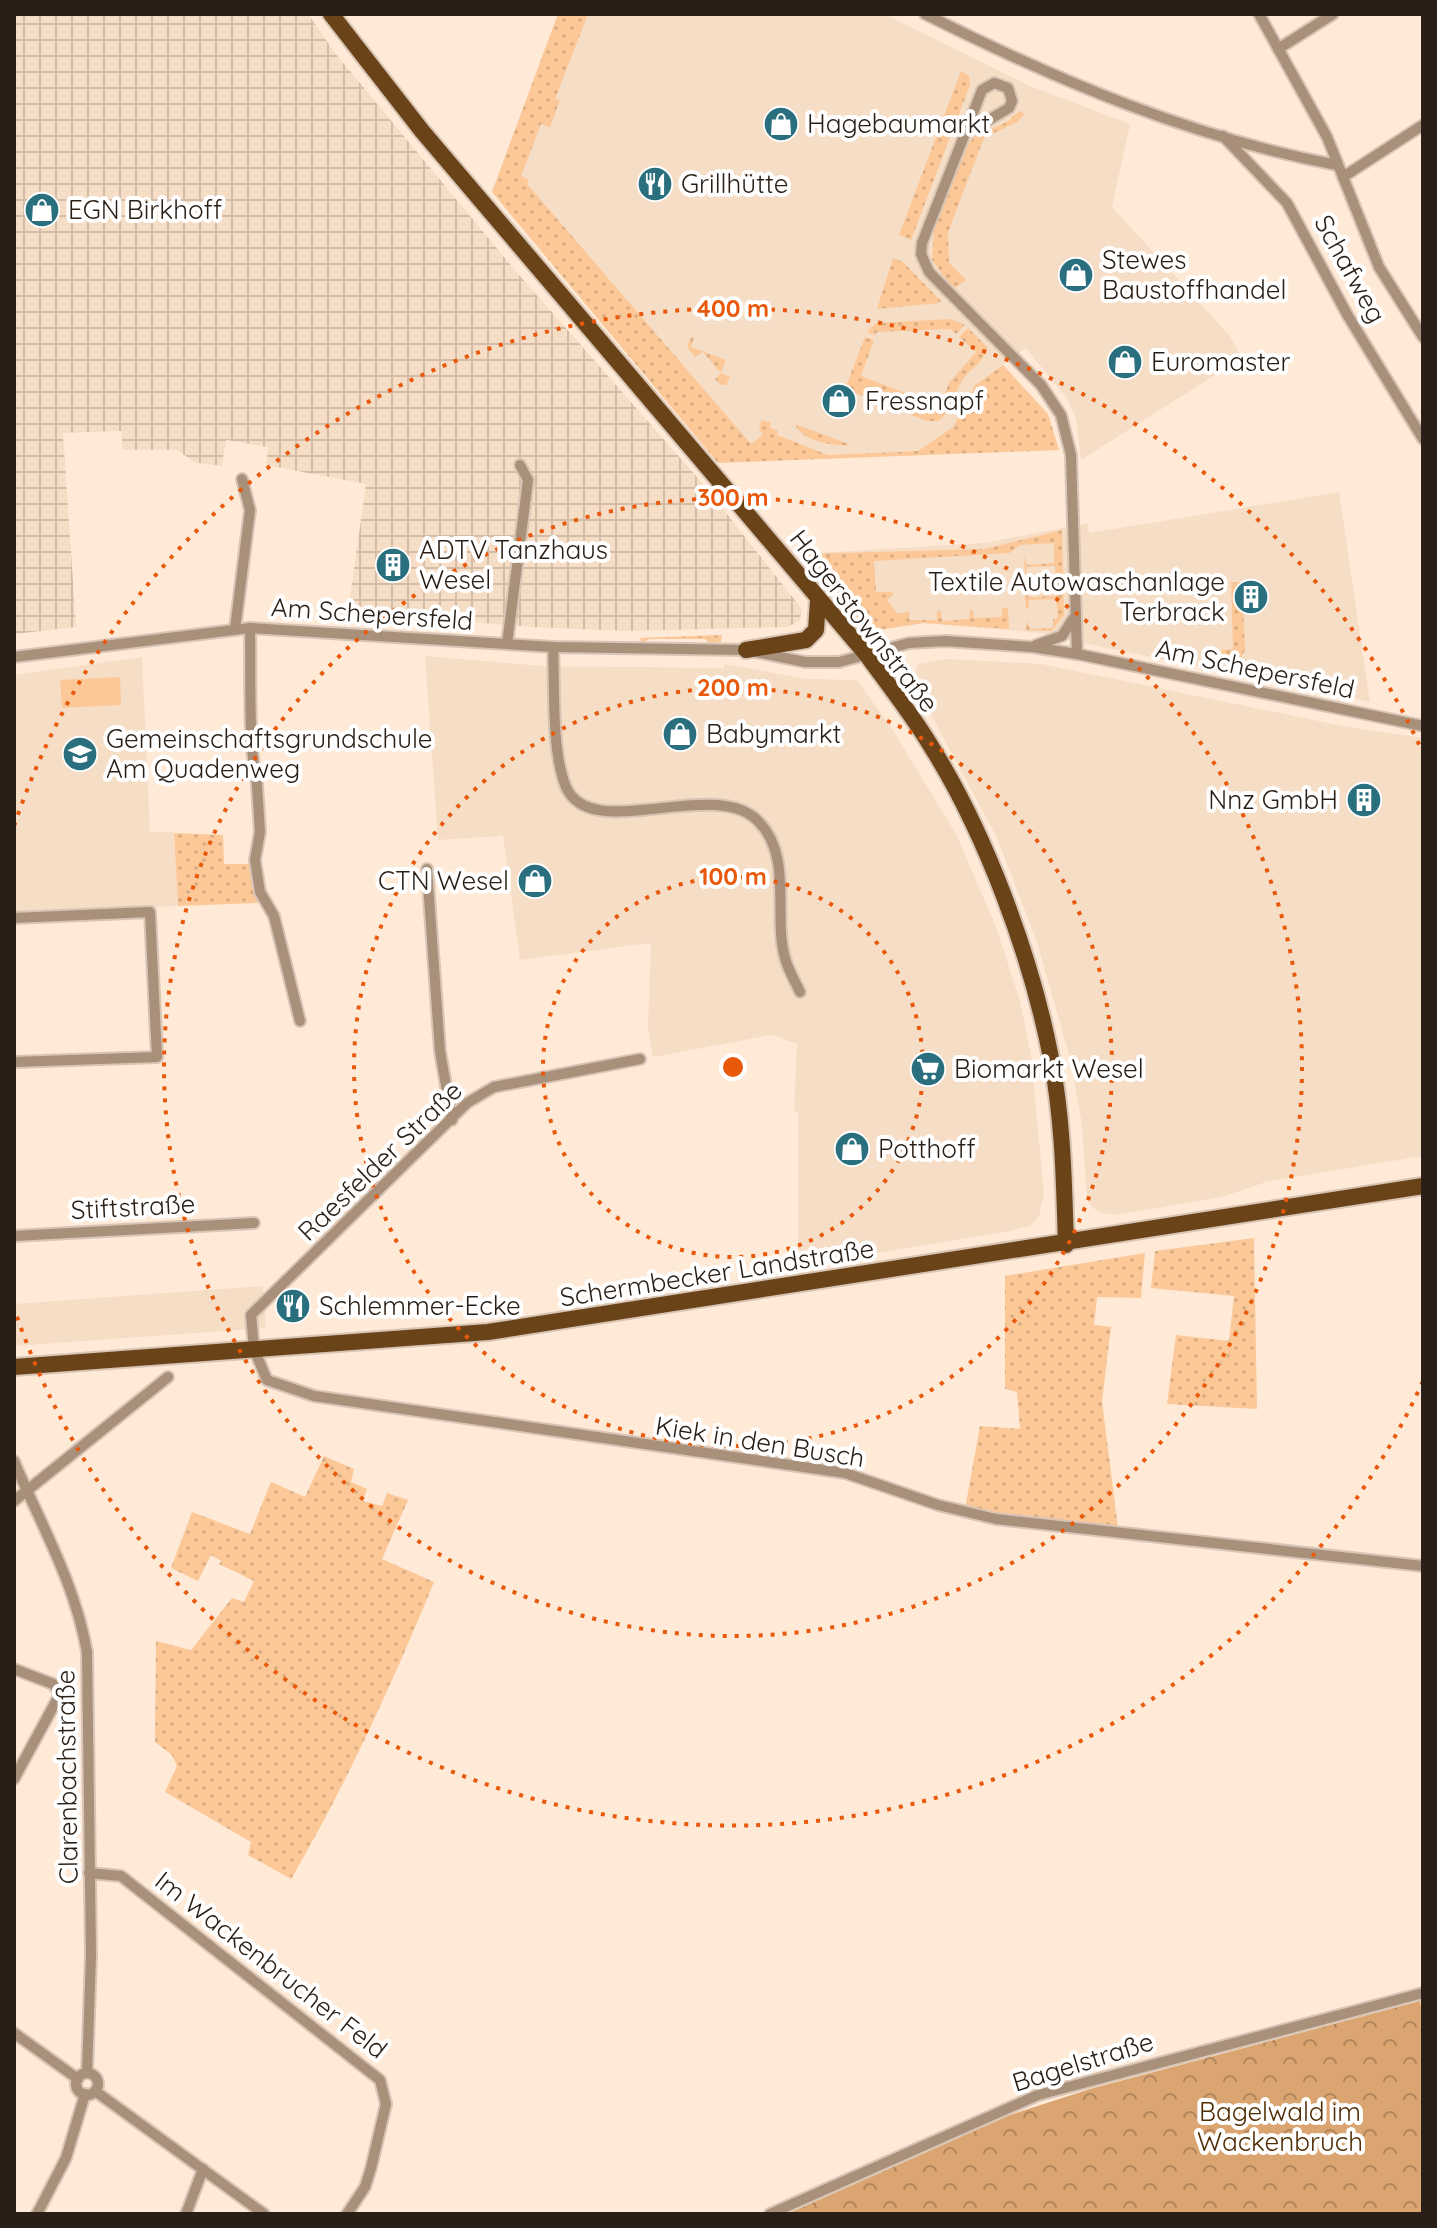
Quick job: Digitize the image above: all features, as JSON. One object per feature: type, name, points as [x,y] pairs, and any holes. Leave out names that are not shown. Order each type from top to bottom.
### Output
[{"type":"main road","name":"Hagerstownstraße","points":[[331,14],[422,131],[866,654],[929,743],[968,814],[1014,923],[1042,1015],[1060,1120],[1066,1245]]},
{"type":"main road","points":[[746,650],[806,640],[816,630],[818,601]]},
{"type":"main road","name":"Schermbecker Landstraße","points":[[14,1367],[488,1332],[1066,1245],[1423,1186]]},
{"type":"street","name":"Schafweg","points":[[925,14],[1057,79],[1221,135],[1337,165]]},
{"type":"street","points":[[1259,14],[1327,137],[1379,267],[1423,337]]},
{"type":"street","points":[[1278,49],[1333,14]]},
{"type":"street","points":[[963,135],[1009,108],[1012,94],[1008,88],[994,83],[982,90],[963,135],[922,243],[921,254],[929,272],[1041,385],[1061,415],[1071,455],[1077,654]]},
{"type":"street","points":[[1343,177],[1423,125]]},
{"type":"street","name":"Schafweg","points":[[1221,135],[1287,203],[1348,316],[1423,439]]},
{"type":"street","name":"Am Schepersfeld","points":[[507,644],[528,480],[520,465]]},
{"type":"street","name":"Am Schepersfeld","points":[[235,629],[250,510],[242,479]]},
{"type":"street","points":[[1032,647],[1067,631],[1072,625],[1075,601]]},
{"type":"street","points":[[250,628],[253,722],[249,737],[251,763],[256,770],[260,832],[255,860],[260,892],[274,916],[300,1021]]},
{"type":"street","name":"Am Schepersfeld","points":[[14,657],[250,628],[553,647],[746,650],[805,662],[839,662],[921,642],[1032,647],[1423,726]]},
{"type":"street","points":[[553,647],[560,764],[572,798],[584,807],[606,811],[719,804],[742,809],[759,821],[770,838],[779,870],[785,958],[800,992]]},
{"type":"street","points":[[427,869],[440,1051],[452,1120]]},
{"type":"street","points":[[14,918],[150,912],[157,1057],[14,1062]]},
{"type":"street","name":"Raesfelder Straße","points":[[254,1349],[251,1315],[467,1103],[494,1087],[640,1059]]},
{"type":"street","name":"Stiftstraße","points":[[14,1236],[254,1223]]},
{"type":"street","name":"Kiek in den Busch","points":[[254,1349],[267,1380],[314,1396],[845,1473],[938,1505],[996,1519],[1423,1566]]},
{"type":"street","points":[[14,1501],[168,1377]]},
{"type":"street","name":"Clarenbachstraße","points":[[14,1461],[68,1579],[81,1616],[87,1652],[89,1873],[82,2076],[77,2088],[90,2092],[96,2078],[82,2076]]},
{"type":"street","points":[[14,1669],[59,1688],[59,1700],[14,1779]]},
{"type":"street","name":"Im Wackenbrucher Feld","points":[[89,1873],[121,1876],[380,2080],[386,2104],[371,2168],[365,2187],[347,2214]]},
{"type":"street","name":"Bagelstraße","points":[[770,2214],[1038,2095],[1423,1993]]},
{"type":"street","points":[[14,2033],[82,2076]]},
{"type":"street","points":[[37,2214],[66,2158],[90,2092],[264,2214]]},
{"type":"street","points":[[186,2214],[203,2169]]},
{"type":"shaded area","points":[[14,14],[308,14],[335,53],[514,269],[703,484],[802,609],[800,620],[788,627],[627,631],[532,627],[348,612],[366,484],[266,465],[268,447],[226,440],[222,466],[196,463],[177,450],[123,450],[121,431],[63,433],[76,627],[14,634]]},
{"type":"shaded area","points":[[558,14],[884,14],[1030,86],[1130,124],[1112,207],[1230,336],[1242,358],[1081,460],[1076,419],[1068,400],[1026,348],[975,385],[953,427],[918,451],[726,460],[492,192]]},
{"type":"shaded area","points":[[558,14],[588,14],[555,99],[560,100],[550,127],[541,124],[521,176],[529,180],[527,184],[751,444],[763,435],[759,428],[762,420],[771,423],[769,427],[778,431],[777,435],[828,455],[918,451],[953,427],[975,385],[1003,365],[1048,414],[1059,450],[718,463],[492,192]]},
{"type":"shaded area","points":[[961,71],[969,76],[970,85],[911,240],[899,235]]},
{"type":"shaded area","points":[[1019,111],[1025,114],[1017,122],[984,138],[948,232],[949,263],[966,280],[953,289],[932,260],[934,229],[963,151],[974,137],[1007,122]]},
{"type":"shaded area","points":[[893,258],[903,262],[941,301],[877,309]]},
{"type":"shaded area","points":[[950,319],[965,325],[956,334],[950,329],[877,332],[875,335],[867,332],[876,323]]},
{"type":"shaded area","points":[[968,328],[987,347],[986,352],[964,378],[947,412],[938,421],[927,421],[845,389],[865,337],[874,340],[861,376],[940,406],[949,383],[976,352],[959,337]]},
{"type":"shaded area","points":[[691,337],[694,338],[691,347],[726,360],[721,373],[703,352],[695,357],[687,347]]},
{"type":"shaded area","points":[[721,373],[730,377],[726,385],[715,379]]},
{"type":"shaded area","points":[[795,424],[851,445],[828,444],[811,439]]},
{"type":"shaded area","points":[[1339,492],[1370,702],[1064,639],[1064,635],[924,623],[867,632],[800,554],[984,543],[1088,523],[1089,533]]},
{"type":"shaded area","points":[[1062,530],[1064,615],[1052,631],[1025,630],[1027,621],[1030,629],[1053,628],[1053,619],[1058,618],[1056,599],[1029,600],[1029,609],[1026,608],[1024,588],[1028,597],[1056,596],[1055,566],[1027,567],[1025,577],[1024,556],[1027,565],[1054,563],[1054,543],[1020,545],[1010,553],[874,561],[876,592],[894,594],[887,600],[898,614],[909,611],[909,620],[937,620],[937,611],[941,611],[942,621],[969,619],[970,610],[973,610],[974,618],[1002,617],[1002,608],[1008,608],[1009,629],[924,623],[863,632],[800,554],[985,549]]},
{"type":"shaded area","points":[[1231,582],[1242,582],[1245,650],[1240,660],[1232,662],[1223,657],[1221,650],[1233,649]]},
{"type":"shaded area","points":[[722,635],[721,642],[709,643],[705,639],[649,639],[642,643],[640,638]]},
{"type":"shaded area","points":[[425,656],[542,666],[724,668],[724,664],[807,679],[857,680],[894,732],[956,834],[996,927],[1020,1001],[1031,1056],[1044,1194],[1039,1216],[1030,1226],[798,1266],[798,1112],[794,1111],[797,1044],[772,1035],[653,1057],[648,1027],[651,943],[520,960],[503,836],[438,840]]},
{"type":"shaded area","name":"Gemeinschaftsgrundschule Am Quadenweg","points":[[142,657],[150,832],[174,832],[178,906],[14,912],[14,675]]},
{"type":"shaded area","points":[[948,659],[1042,664],[1343,726],[1423,738],[1423,1156],[1266,1182],[1222,1197],[1117,1215],[1100,1213],[1092,1207],[1087,1200],[1082,1125],[1071,1062],[1037,942],[997,838],[912,679],[918,664]]},
{"type":"shaded area","points":[[120,677],[121,705],[62,708],[60,680]]},
{"type":"shaded area","points":[[174,833],[223,835],[224,864],[249,864],[258,903],[178,906]]},
{"type":"shaded area","points":[[1254,1238],[1257,1409],[1167,1404],[1176,1335],[1229,1341],[1234,1296],[1151,1288],[1155,1251]]},
{"type":"shaded area","points":[[1145,1253],[1141,1298],[1097,1297],[1094,1325],[1111,1327],[1102,1401],[1118,1528],[1001,1517],[965,1509],[980,1426],[1020,1429],[1017,1392],[1005,1389],[1005,1276]]},
{"type":"shaded area","points":[[263,1286],[266,1328],[14,1346],[14,1304]]},
{"type":"shaded area","points":[[324,1456],[354,1469],[351,1482],[367,1489],[363,1501],[382,1506],[387,1493],[408,1500],[382,1559],[434,1582],[368,1733],[291,1879],[248,1855],[251,1842],[165,1792],[177,1766],[172,1755],[155,1742],[156,1641],[191,1650],[232,1598],[244,1602],[254,1581],[219,1564],[221,1561],[211,1555],[198,1581],[171,1568],[192,1512],[250,1534],[271,1482],[305,1497]]},
{"type":"green space","name":"Bagelwald im Wackenbruch","points":[[1420,2001],[1423,2018],[1423,2214],[787,2214],[1010,2115],[1090,2089]]},
{"type":"place","name":"Hagebaumarkt","points":[[781,124]]},
{"type":"place","name":"Grillhütte","points":[[655,184]]},
{"type":"place","name":"EGN Birkhoff","points":[[42,210]]},
{"type":"place","name":"Stewes Baustoffhandel","points":[[1076,275]]},
{"type":"place","name":"Euromaster","points":[[1125,362]]},
{"type":"place","name":"Fressnapf","points":[[839,401]]},
{"type":"place","name":"ADTV Tanzhaus Wesel","points":[[393,565]]},
{"type":"place","name":"Textile Autowaschanlage Terbrack","points":[[1251,597]]},
{"type":"place","name":"Babymarkt","points":[[680,734]]},
{"type":"place","name":"Gemeinschaftsgrundschule Am Quadenweg","points":[[80,754]]},
{"type":"place","name":"Nnz GmbH","points":[[1364,800]]},
{"type":"place","name":"CTN Wesel","points":[[535,881]]},
{"type":"place","name":"Biomarkt Wesel","points":[[928,1069]]},
{"type":"place","name":"Potthoff","points":[[852,1149]]},
{"type":"place","name":"Schlemmer-Ecke","points":[[293,1306]]}]
